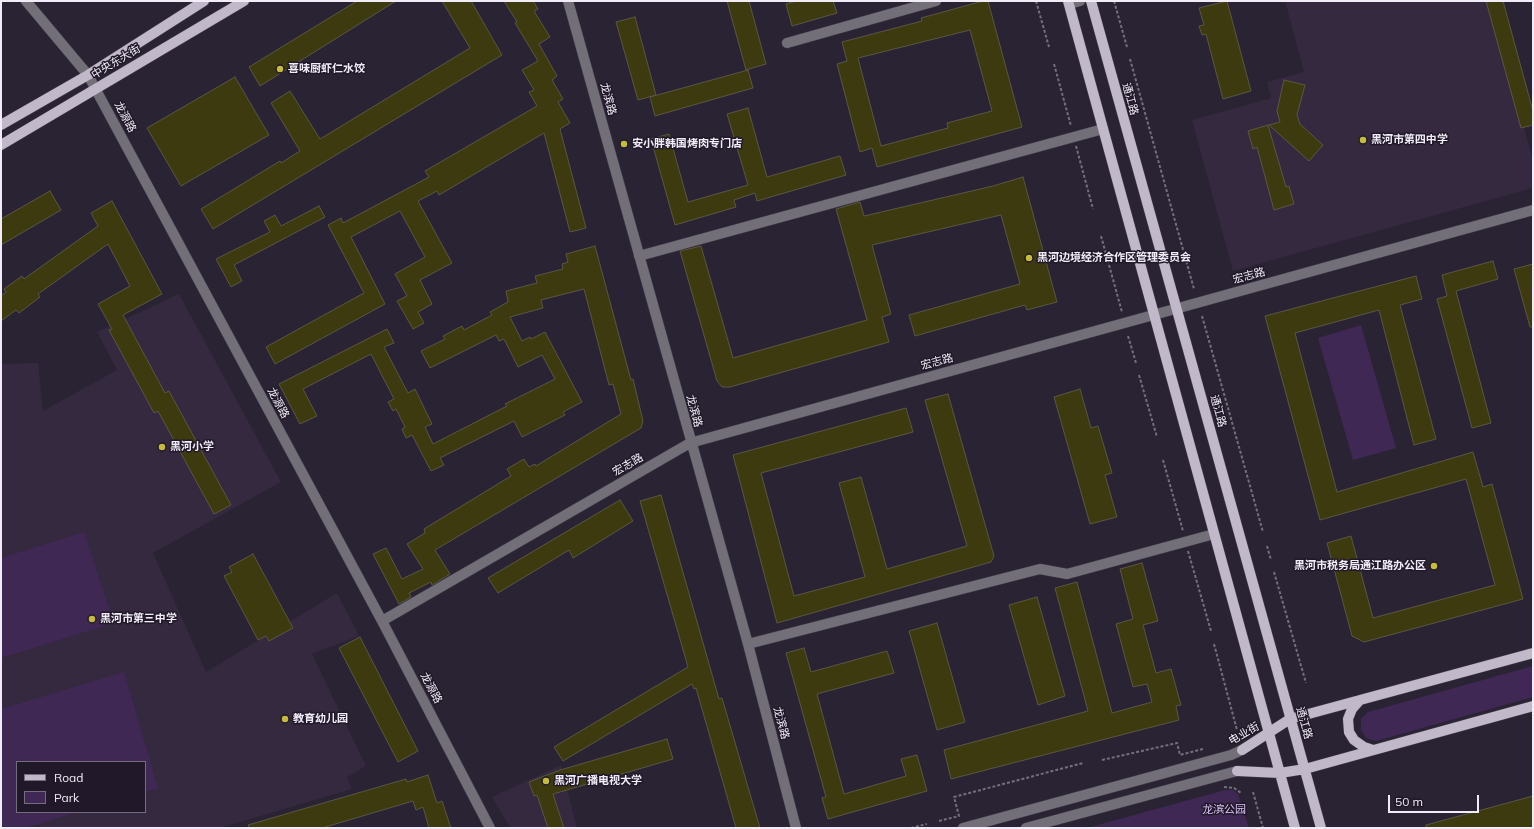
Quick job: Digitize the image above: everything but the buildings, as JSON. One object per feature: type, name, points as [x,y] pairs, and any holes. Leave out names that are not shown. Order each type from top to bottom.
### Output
[{"type":"main road","name":"中央东大街","points":[[1,125],[88,75],[204,1]]},
{"type":"main road","name":"中央东大街","points":[[1,145],[244,1]]},
{"type":"main road","name":"通江路","points":[[1091,1],[1321,828]]},
{"type":"main road","points":[[1069,2],[1295,828]]},
{"type":"main road","name":"电业街","points":[[1242,750],[1290,720],[1533,653]]},
{"type":"main road","points":[[1360,700],[1352,709],[1348,719],[1349,732],[1354,740],[1364,747],[1373,750]]},
{"type":"main road","points":[[1237,770],[1280,773],[1304,769],[1533,706]]},
{"type":"street","name":"龙源路","points":[[26,1],[88,75],[96,88],[382,621],[490,828]]},
{"type":"street","name":"龙滨路","points":[[568,1],[690,443],[748,644],[796,828]]},
{"type":"street","points":[[787,43],[936,1]]},
{"type":"street","points":[[1069,2],[1080,1]]},
{"type":"street","points":[[639,256],[1103,129]]},
{"type":"street","name":"宏志路","points":[[382,621],[690,443],[1533,210]]},
{"type":"street","points":[[748,644],[1040,569],[1068,574],[1214,534]]},
{"type":"street","name":"电业街","points":[[963,828],[1231,755],[1242,750]]},
{"type":"street","points":[[1026,828],[1237,770]]},
{"type":"path","points":[[1036,1],[1049,47]]},
{"type":"path","points":[[1114,1],[1127,47]]},
{"type":"path","points":[[1130,58],[1194,290]]},
{"type":"path","points":[[1054,64],[1072,131]]},
{"type":"path","points":[[1075,141],[1093,209]]},
{"type":"path","points":[[1101,236],[1123,316]]},
{"type":"path","points":[[1202,316],[1263,532]]},
{"type":"path","points":[[1128,336],[1136,362]]},
{"type":"path","points":[[1139,375],[1156,437]]},
{"type":"path","points":[[1163,460],[1184,536]]},
{"type":"path","points":[[1267,546],[1271,560]]},
{"type":"path","points":[[1188,551],[1211,631]]},
{"type":"path","points":[[1274,572],[1306,684]]},
{"type":"path","points":[[1214,644],[1237,730]]},
{"type":"path","points":[[1102,760],[1177,744],[1180,755],[1203,749]]},
{"type":"path","points":[[940,821],[959,816],[954,797],[1083,763]]},
{"type":"path","points":[[1253,792],[1263,828]]},
{"type":"path","points":[[911,828],[928,824]]},
{"type":"shaded area","name":"黑河市第四中学","points":[[1285,1],[1489,1],[1533,160],[1533,188],[1233,271],[1192,120],[1271,98],[1267,82],[1304,72]]},
{"type":"shaded area","points":[[179,294],[281,482],[153,553],[206,672],[337,593],[359,636],[312,654],[366,766],[347,777],[352,789],[220,828],[1,828],[1,364],[38,363],[43,411],[117,370],[97,332]]},
{"type":"shaded area","name":"黑河广播电视大学","points":[[561,765],[577,828],[510,828],[492,797]]},
{"type":"green space","points":[[1361,325],[1396,448],[1353,460],[1318,338]]},
{"type":"green space","points":[[84,532],[114,623],[1,658],[1,558]]},
{"type":"green space","points":[[1533,666],[1533,697],[1376,741],[1366,738],[1361,730],[1361,719],[1368,712]]},
{"type":"green space","points":[[124,672],[158,788],[146,792],[146,761],[16,761],[16,813],[75,813],[24,828],[1,828],[1,709]]},
{"type":"green space","name":"龙滨公园","points":[[1225,790],[1233,790],[1238,794],[1249,828],[1087,828]]},
{"type":"place","name":"喜味厨虾仁水饺","points":[[280,69]]},
{"type":"place","name":"黑河市第四中学","points":[[1363,140]]},
{"type":"place","name":"安小胖韩国烤肉专门店","points":[[624,144]]},
{"type":"place","name":"黑河边境经济合作区管理委员会","points":[[1029,258]]},
{"type":"place","name":"黑河小学","points":[[162,447]]},
{"type":"place","name":"黑河市税务局通江路办公区","points":[[1434,566]]},
{"type":"place","name":"黑河市第三中学","points":[[92,619]]},
{"type":"place","name":"教育幼儿园","points":[[285,719]]},
{"type":"place","name":"黑河广播电视大学","points":[[546,781]]}]
